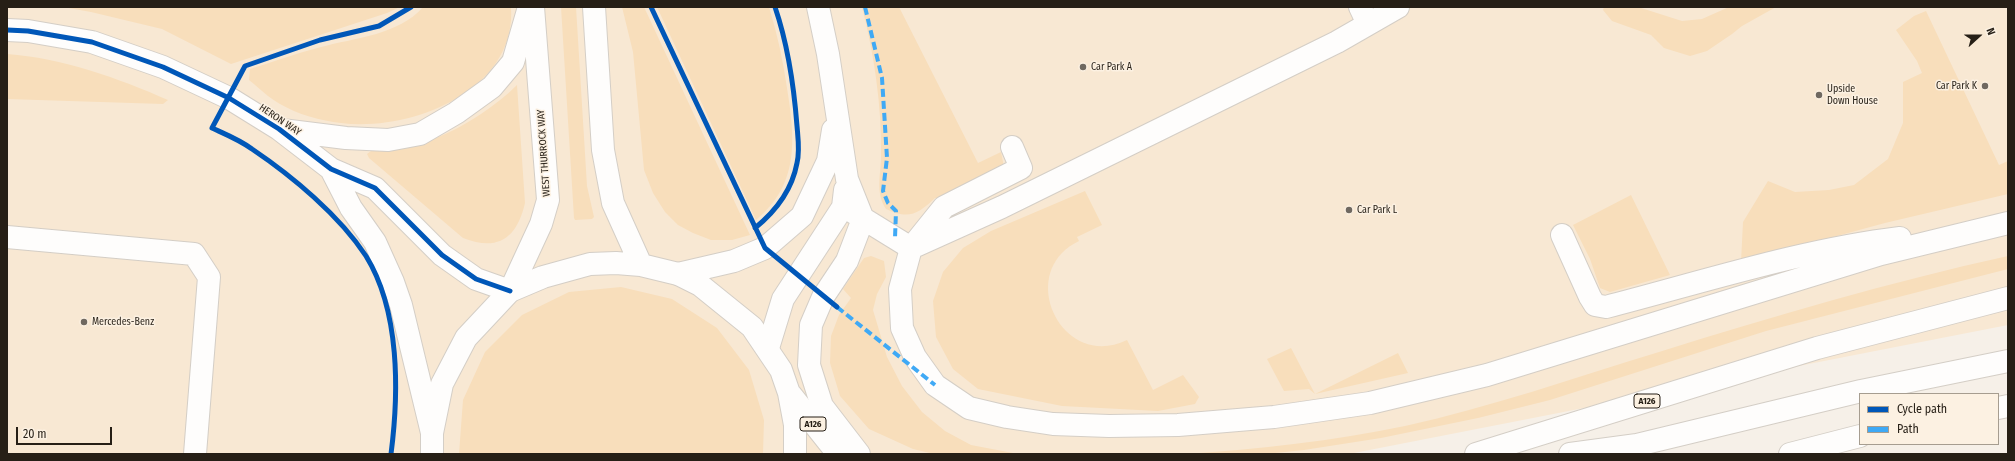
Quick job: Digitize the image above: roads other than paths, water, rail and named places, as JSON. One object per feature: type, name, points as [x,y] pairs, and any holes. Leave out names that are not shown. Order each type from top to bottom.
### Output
[{"type":"main road","points":[[279,129],[346,138],[388,140],[420,134],[456,114],[492,87],[513,62],[529,7]]},
{"type":"main road","name":"WEST THURROCK WAY","points":[[510,291],[541,224],[548,200],[533,7]]},
{"type":"main road","points":[[594,7],[603,150],[611,195],[613,203],[641,265]]},
{"type":"main road","points":[[818,7],[847,178],[863,218],[846,261],[823,297],[812,325],[809,365],[822,406],[859,454]]},
{"type":"main road","points":[[912,248],[1009,204],[1330,46],[1364,15],[1398,7]]},
{"type":"main road","name":"HERON WAY","points":[[7,30],[28,31],[92,42],[163,67],[229,98],[279,129],[331,169],[375,188],[442,255],[476,279],[510,291]]},
{"type":"main road","points":[[678,274],[734,261],[764,248],[802,216],[828,161],[836,107]]},
{"type":"main road","points":[[1012,147],[1021,168],[944,207],[912,248],[900,289],[902,328],[915,357],[935,385],[969,408],[1007,417],[1053,424],[1109,426],[1178,425],[1274,417],[1370,403],[1479,377],[1881,254],[1998,225]]},
{"type":"main road","name":"HERON WAY","points":[[331,169],[351,208],[375,242],[393,282],[401,305],[432,444]]},
{"type":"main road","points":[[768,348],[783,298],[843,207],[847,178]]},
{"type":"main road","points":[[843,207],[912,248]]},
{"type":"main road","points":[[1562,235],[1590,297],[1595,305],[1606,307],[1769,264],[1857,243],[1998,225]]},
{"type":"main road","points":[[7,237],[194,254],[209,277],[195,454]]},
{"type":"main road","points":[[432,444],[442,384],[466,338],[510,291],[543,277],[590,264],[616,263],[641,265],[678,274],[700,285],[726,304],[752,327],[768,348],[781,370],[789,393],[795,424],[795,454]]},
{"type":"main road","name":"A126","points":[[1476,454],[1817,348],[2008,298]]},
{"type":"main road","points":[[1570,454],[1637,446],[1861,391],[2008,361]]},
{"type":"main road","name":"A126","points":[[789,393],[838,454]]},
{"type":"main road","points":[[1790,454],[1859,436]]},
{"type":"place","name":"Car Park A","points":[[1083,67]]},
{"type":"place","name":"Car Park K","points":[[1985,86]]},
{"type":"place","name":"Upside Down House","points":[[1819,95]]},
{"type":"place","name":"Car Park L","points":[[1349,210]]},
{"type":"place","name":"Mercedes-Benz","points":[[84,322]]}]
